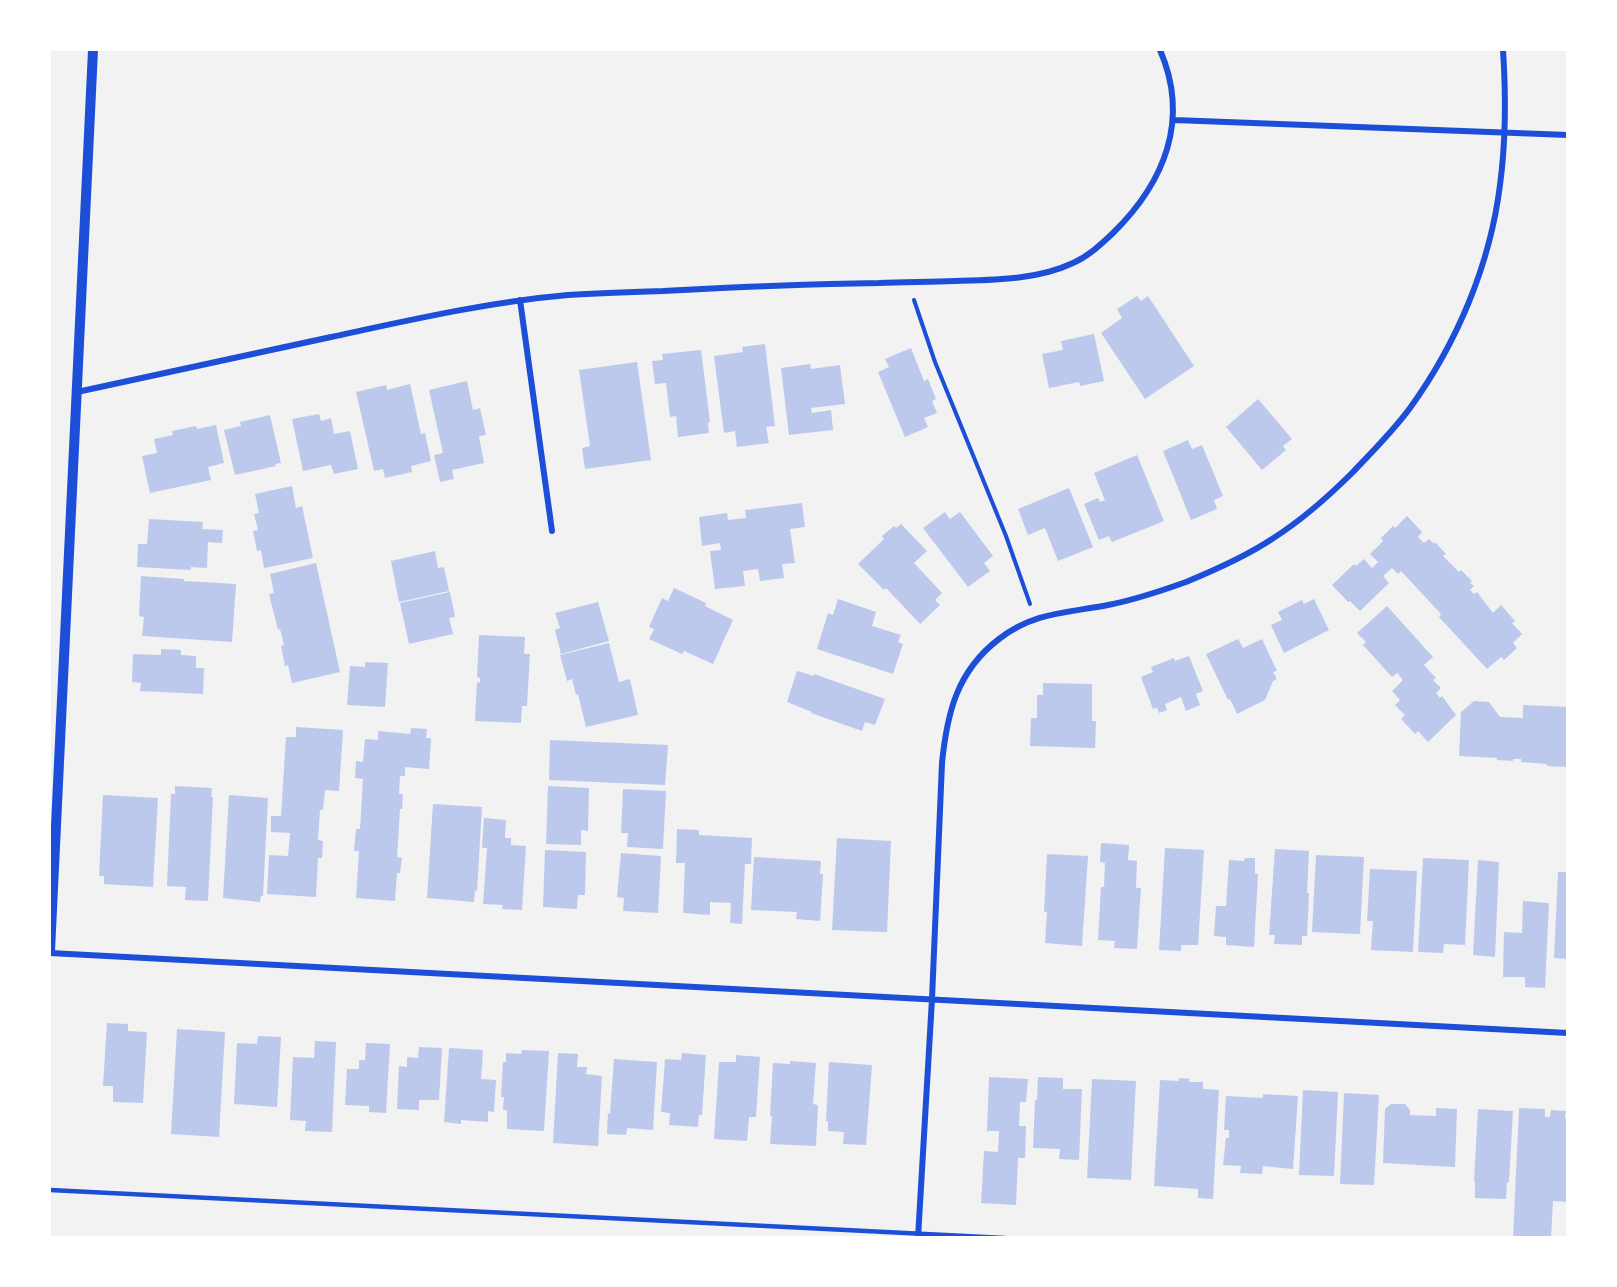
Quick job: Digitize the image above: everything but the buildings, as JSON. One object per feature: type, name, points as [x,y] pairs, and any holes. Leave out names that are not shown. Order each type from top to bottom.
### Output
[{"type":"street","points":[[93,50],[50,952],[1568,1032]]},
{"type":"street","points":[[76,392],[473,307],[520,300],[573,295],[764,286],[1014,278],[1046,273],[1074,263],[1097,249],[1141,202],[1157,174],[1169,145],[1174,120],[1167,66],[1160,50]]},
{"type":"street","points":[[918,1235],[932,999],[942,763],[950,712],[959,689],[970,669],[983,653],[1000,638],[1035,618],[1109,605],[1175,586],[1217,569],[1271,540],[1324,501],[1366,459],[1410,409],[1445,352],[1472,296],[1490,239],[1500,188],[1505,132],[1506,92],[1503,50]]},
{"type":"street","points":[[1174,120],[1568,135]]},
{"type":"street","points":[[520,300],[552,531]]},
{"type":"lane","points":[[50,1190],[1005,1238]]},
{"type":"path","points":[[908,282],[935,362],[1006,536],[1035,618]]}]
